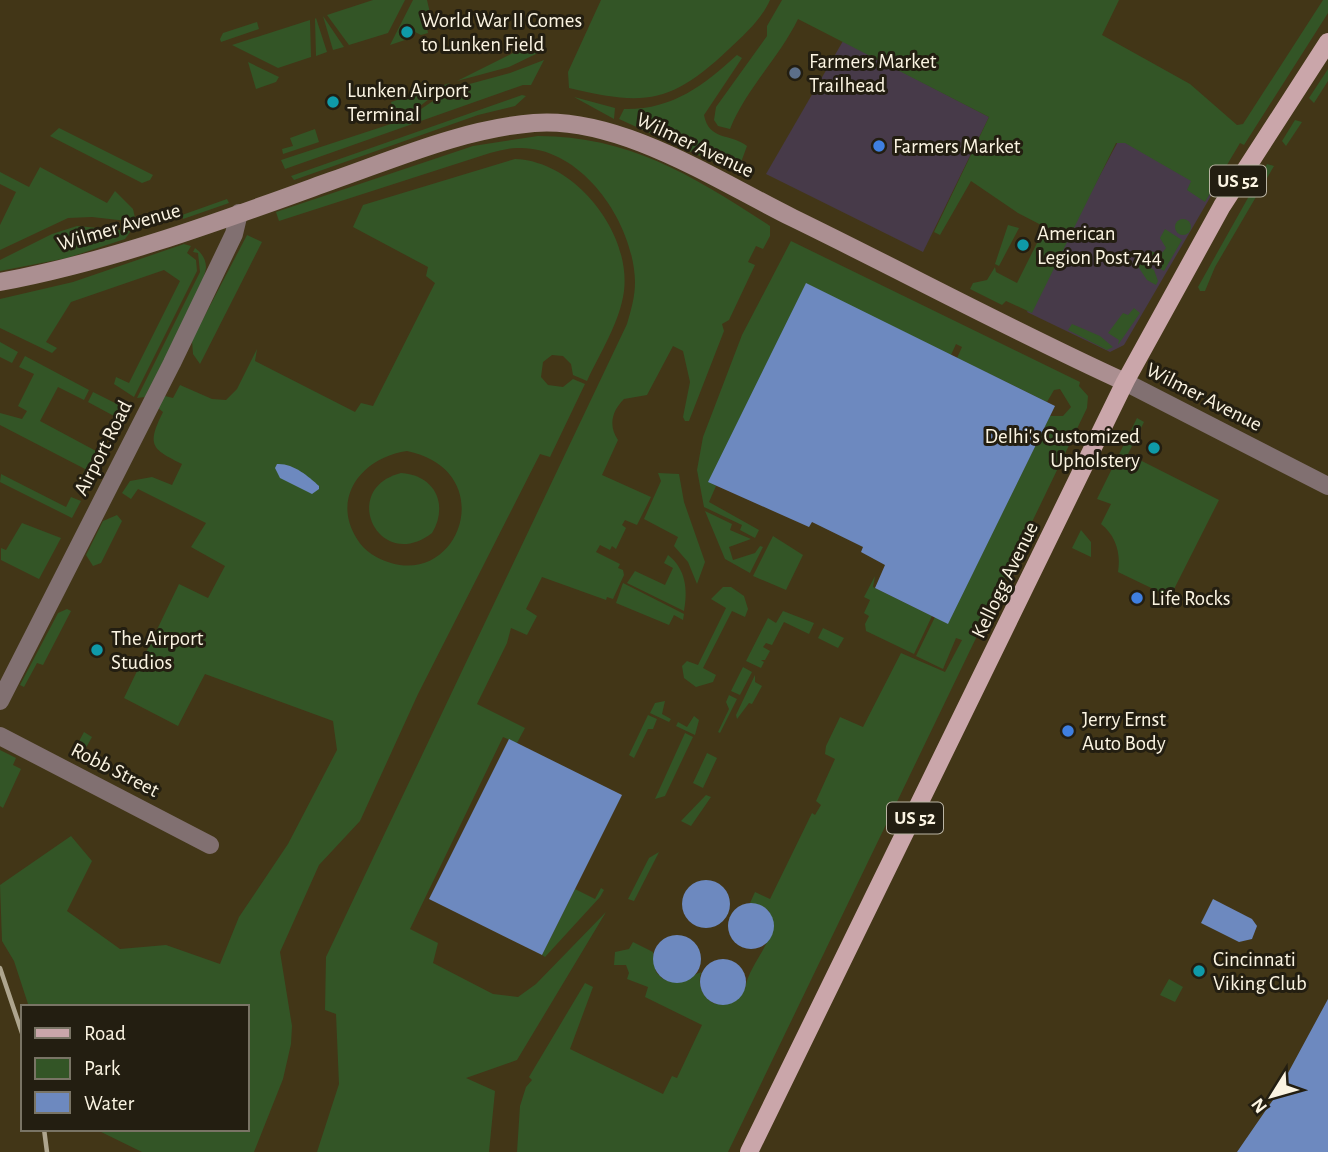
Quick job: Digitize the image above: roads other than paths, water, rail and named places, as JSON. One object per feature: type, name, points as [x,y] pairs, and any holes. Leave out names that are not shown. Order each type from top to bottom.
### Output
[{"type":"main road","name":"Kellogg Avenue","points":[[749,1152],[1125,382],[1222,206],[1328,42]]},
{"type":"street","name":"Wilmer Avenue","points":[[0,282],[157,241],[434,144],[492,129],[537,123],[596,128],[621,134],[708,174],[1328,486]]},
{"type":"street","name":"Airport Road","points":[[0,701],[172,363],[234,234],[239,213]]},
{"type":"street","name":"Robb Street","points":[[0,736],[210,845]]},
{"type":"water","points":[[806,283],[1055,406],[948,624],[875,588],[885,565],[861,552],[863,547],[812,522],[809,527],[708,482]]},
{"type":"water","points":[[277,464],[300,471],[319,486],[319,489],[312,494],[280,478],[275,468]]},
{"type":"water","points":[[509,739],[622,795],[542,955],[429,899]]},
{"type":"water","points":[[706,880],[723,887],[730,904],[723,921],[706,928],[689,921],[682,904],[689,887]]},
{"type":"water","points":[[1213,899],[1252,919],[1257,926],[1252,939],[1239,942],[1201,923]]},
{"type":"water","points":[[751,903],[767,910],[774,926],[767,942],[751,949],[735,942],[728,926],[735,910]]},
{"type":"water","points":[[677,935],[686,936],[694,942],[700,950],[700,968],[694,976],[686,982],[677,983],[668,982],[660,976],[654,968],[653,959],[654,950],[660,942],[668,936]]},
{"type":"water","points":[[723,959],[740,965],[746,982],[740,999],[723,1005],[706,999],[700,982],[706,965]]},
{"type":"water","points":[[1328,999],[1328,1152],[1237,1152],[1275,1097]]},
{"type":"railway","points":[[0,968],[21,1030]]},
{"type":"railway","points":[[44,1131],[47,1152]]},
{"type":"place","name":"World War II Comes to Lunken Field","points":[[407,32]]},
{"type":"place","name":"Farmers Market Trailhead","points":[[795,73]]},
{"type":"place","name":"Lunken Airport Terminal","points":[[333,102]]},
{"type":"place","name":"Farmers Market","points":[[879,146]]},
{"type":"place","name":"American Legion Post 744","points":[[1023,245]]},
{"type":"place","name":"Delhi's Customized Upholstery","points":[[1154,448]]},
{"type":"place","name":"Life Rocks","points":[[1137,598]]},
{"type":"place","name":"The Airport Studios","points":[[97,650]]},
{"type":"place","name":"Jerry Ernst Auto Body","points":[[1068,731]]},
{"type":"place","name":"Cincinnati Viking Club","points":[[1199,971]]}]
